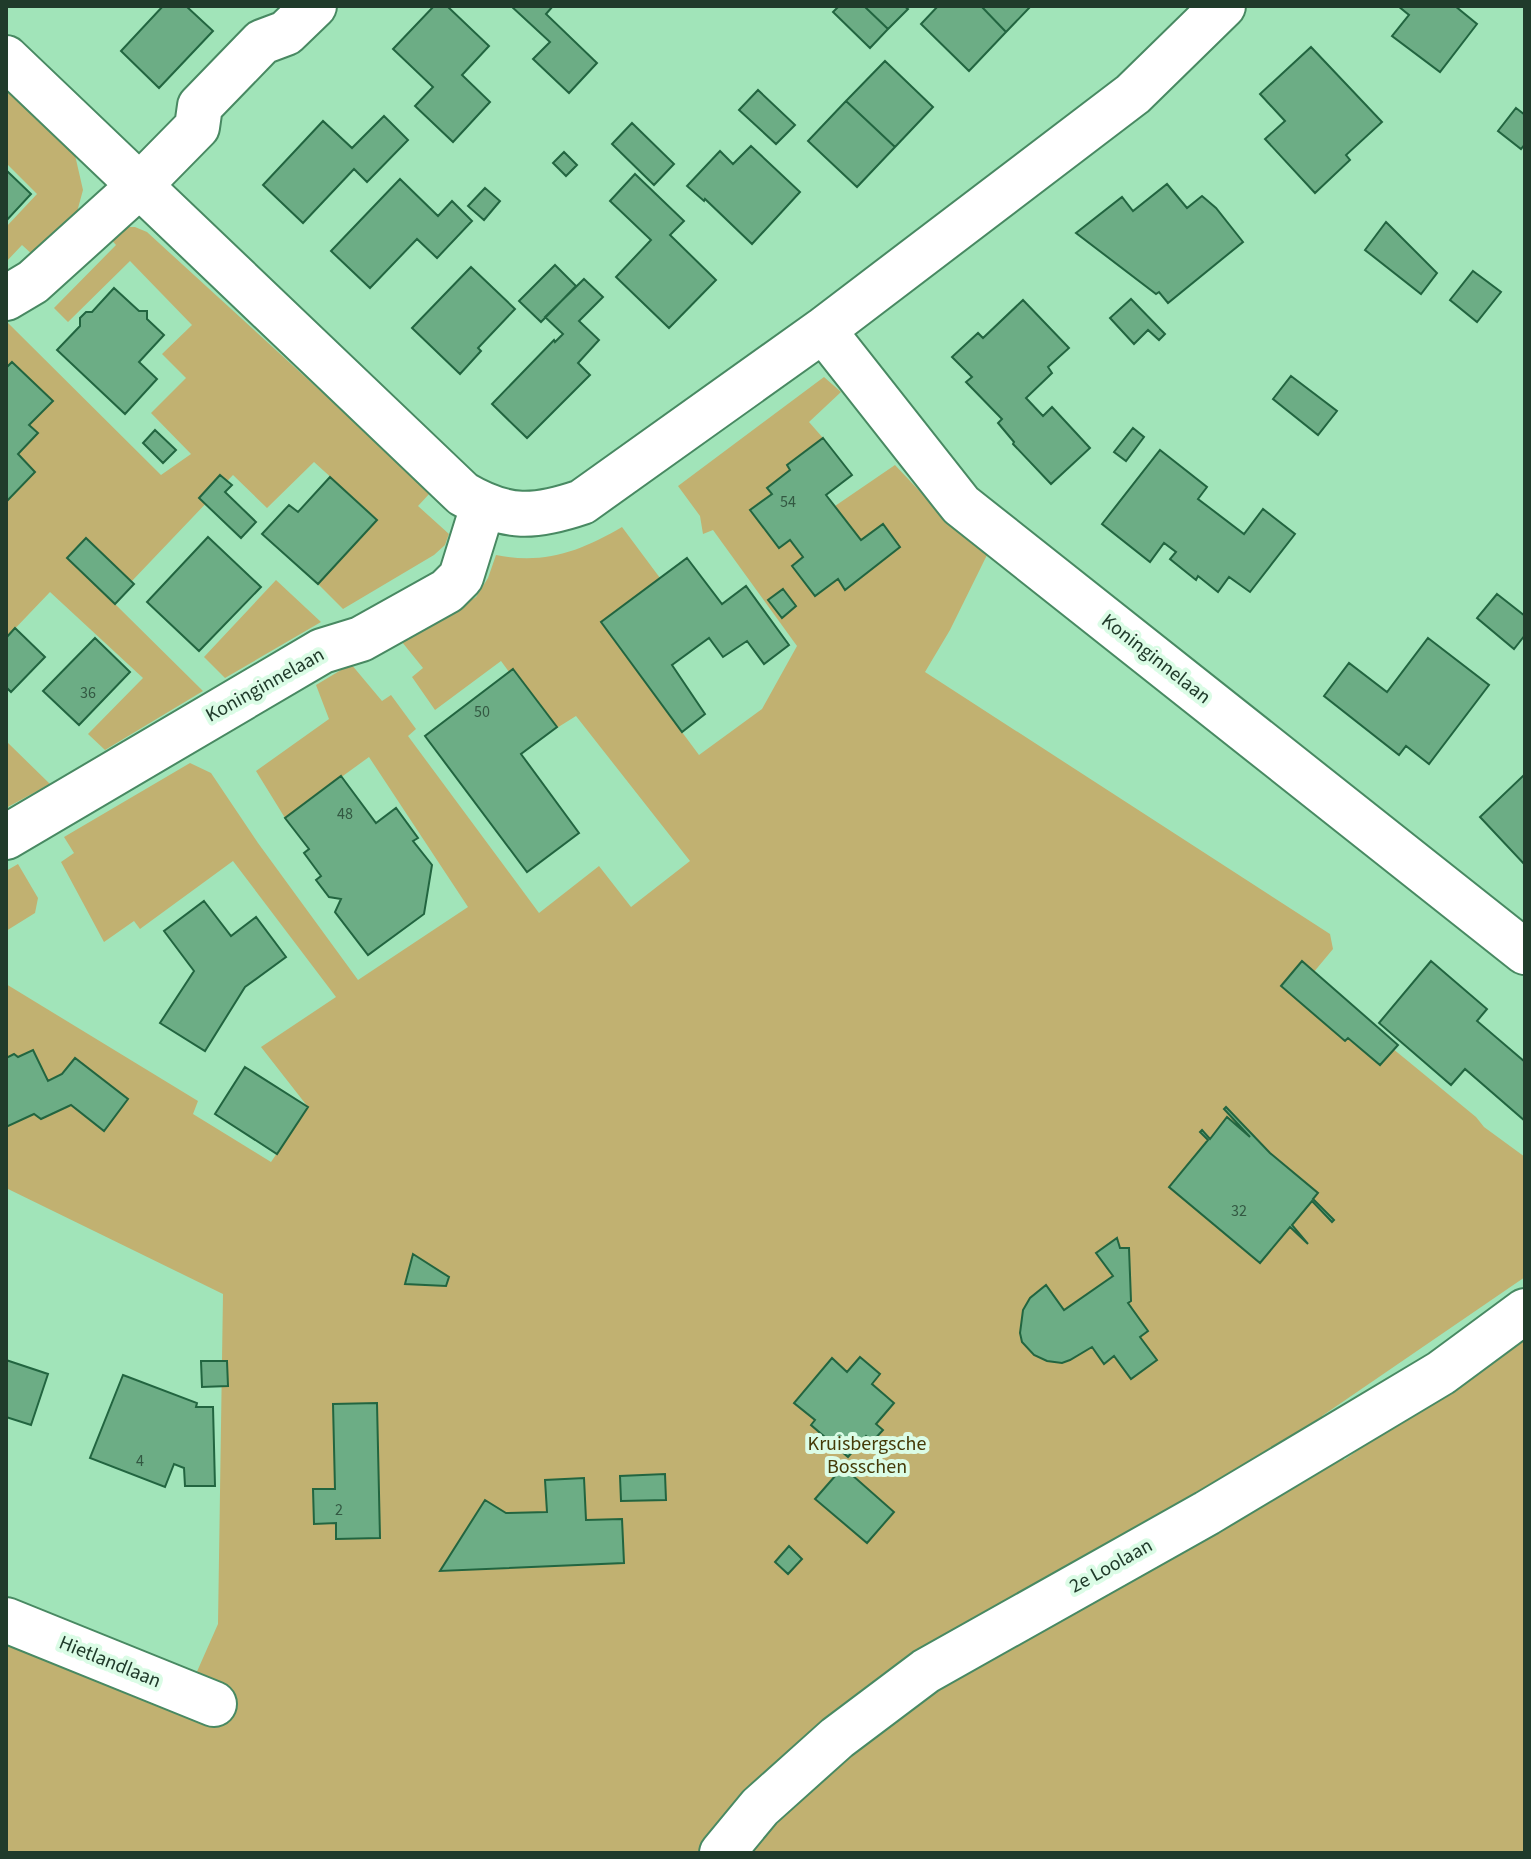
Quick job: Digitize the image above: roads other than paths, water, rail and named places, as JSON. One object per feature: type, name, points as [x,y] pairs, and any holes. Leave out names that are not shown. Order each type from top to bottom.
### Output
[{"type":"street","points":[[6,298],[33,282],[138,187],[197,127],[200,106],[262,42],[286,33],[314,6]]},
{"type":"street","points":[[6,58],[463,494],[483,506],[514,515],[549,514],[582,502],[823,330],[1133,94],[1223,6]]},
{"type":"street","name":"Koninginnelaan","points":[[823,330],[961,505],[1525,952]]},
{"type":"street","name":"Koninginnelaan","points":[[6,837],[322,651],[361,639],[447,591],[461,577],[483,506]]},
{"type":"street","name":"2e Loolaan","points":[[722,1853],[760,1807],[837,1738],[926,1671],[1207,1513],[1441,1373],[1525,1311]]},
{"type":"street","name":"Hietlandlaan","points":[[6,1620],[214,1704]]},
{"type":"park label","name":"Kruisbergsche Bosschen","points":[[867,1456]]}]
